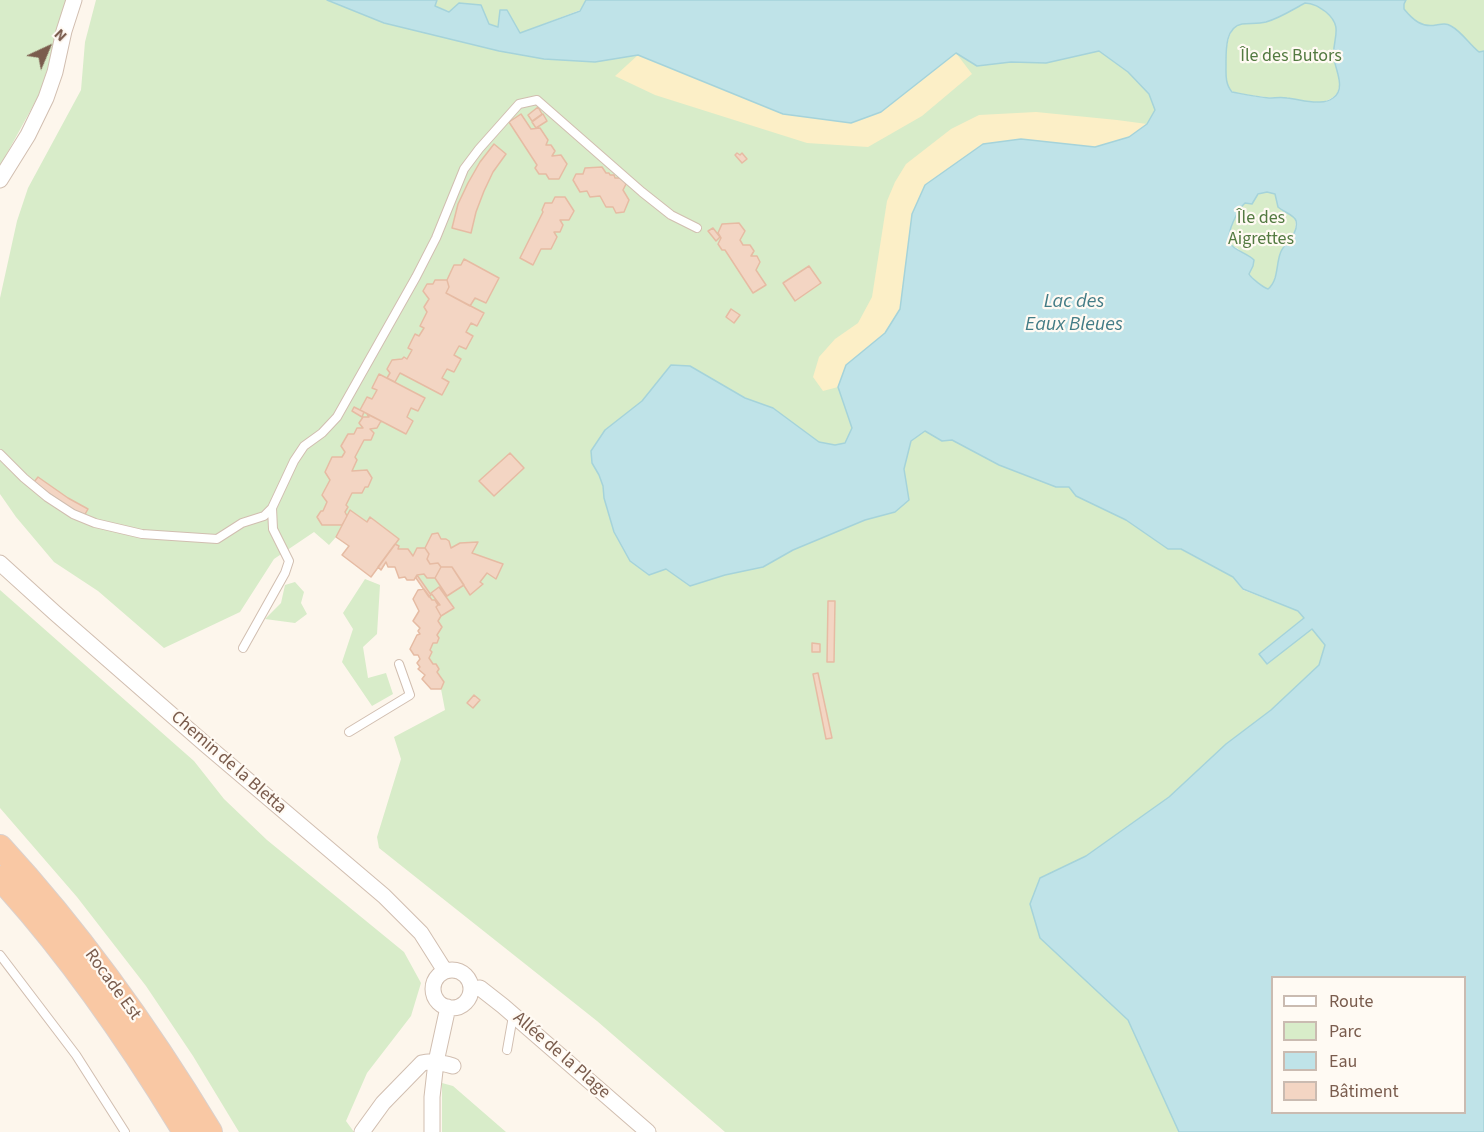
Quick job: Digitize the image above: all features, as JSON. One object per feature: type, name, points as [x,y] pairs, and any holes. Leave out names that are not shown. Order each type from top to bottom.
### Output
[{"type":"highway","name":"Rocade Est","points":[[0,847],[101,968],[171,1069],[210,1132]]},
{"type":"highway","name":"Rocade Est","points":[[0,878],[83,980],[140,1061],[185,1132]]},
{"type":"street","points":[[0,180],[28,135],[46,98],[74,0]]},
{"type":"street","name":"Chemin de la Bletta","points":[[0,563],[205,744],[384,896],[421,933],[445,971]]},
{"type":"street","points":[[451,970],[463,973],[471,989],[468,1000],[453,1008],[438,1001],[433,990],[440,974],[451,970]]},
{"type":"street","name":"Allée de la Plage","points":[[471,989],[480,988],[514,1015],[648,1132]]},
{"type":"street","points":[[432,1132],[432,1097],[436,1062],[447,1007]]},
{"type":"street","points":[[362,1132],[383,1103],[422,1063],[427,1061],[453,1066]]},
{"type":"lane","points":[[0,454],[47,497],[74,514],[95,523],[142,534],[217,539],[242,523],[264,516],[272,508],[294,460],[304,446],[322,433],[337,417],[436,238],[464,169],[479,148],[519,104],[537,100],[642,192],[671,214],[697,228]]},
{"type":"lane","points":[[243,648],[285,573],[289,561],[273,529],[272,508]]},
{"type":"lane","points":[[349,732],[410,695],[399,664]]},
{"type":"lane","points":[[0,955],[76,1055],[125,1132]]},
{"type":"lane","points":[[507,1050],[514,1015]]},
{"type":"green space","points":[[0,0],[70,0],[39,95],[0,166]]},
{"type":"green space","points":[[96,0],[327,0],[384,23],[499,51],[544,59],[595,62],[638,55],[956,53],[977,66],[1011,62],[1046,63],[1099,51],[1128,72],[1149,94],[1155,110],[925,431],[942,441],[952,440],[999,465],[1056,487],[1069,487],[1076,496],[1233,577],[1243,590],[1298,611],[1304,618],[1259,654],[1312,629],[1325,645],[1319,665],[1271,710],[1226,744],[1169,797],[1086,856],[1040,878],[1040,938],[1128,1020],[1179,1132],[725,1132],[597,1021],[379,848],[377,837],[401,759],[394,737],[445,710],[441,689],[431,689],[422,679],[425,675],[418,669],[420,667],[417,663],[420,658],[410,649],[417,635],[420,634],[419,628],[413,621],[419,611],[413,599],[418,590],[423,589],[416,578],[407,580],[405,577],[399,578],[395,567],[388,567],[386,563],[381,570],[378,568],[371,577],[342,555],[348,546],[336,537],[329,545],[314,532],[274,559],[240,612],[164,648],[98,591],[54,562],[0,494],[0,298],[17,221],[28,188],[81,90],[85,42]]},
{"type":"green space","points":[[437,0],[586,0],[580,10],[520,33],[498,28],[434,6]]},
{"type":"green space","points":[[1406,0],[1484,0],[1484,51],[1479,52],[1459,31],[1449,25],[1432,26],[1418,22],[1404,9]]},
{"type":"green space","name":"Île des Butors","points":[[1307,3],[1327,13],[1335,23],[1334,55],[1339,86],[1334,96],[1323,102],[1313,103],[1233,92],[1227,85],[1225,71],[1227,45],[1232,30],[1242,24],[1270,21]]},
{"type":"green space","name":"Île des Aigrettes","points":[[1268,192],[1275,194],[1278,207],[1294,217],[1296,223],[1271,288],[1266,289],[1251,276],[1249,272],[1253,266],[1229,242],[1229,233],[1242,206],[1245,203],[1251,204],[1259,195]]},
{"type":"green space","points":[[365,579],[380,585],[377,634],[363,647],[368,678],[386,673],[393,694],[372,706],[342,662],[353,629],[343,613]]},
{"type":"green space","points":[[295,582],[304,592],[301,603],[307,614],[295,623],[265,619],[281,603],[285,585]]},
{"type":"green space","points":[[0,590],[194,761],[224,799],[267,840],[404,952],[421,983],[411,1016],[367,1073],[346,1121],[354,1132],[239,1132],[193,1056],[146,986],[77,897],[0,808]]},
{"type":"green space","points":[[442,1083],[453,1086],[506,1132],[442,1132]]},
{"type":"sand","points":[[956,53],[972,74],[922,116],[868,147],[807,143],[655,95],[615,76],[638,55],[783,114],[881,112]]},
{"type":"sand","points":[[1036,112],[1147,124],[1129,137],[1095,147],[1021,139],[912,214],[900,309],[885,333],[846,365],[838,387],[823,391],[813,377],[819,357],[835,339],[858,323],[872,297],[887,201],[906,164],[951,129],[979,115]]},
{"type":"water","name":"Lac des Eaux Bleues","points":[[327,0],[437,0],[435,6],[449,12],[459,3],[481,5],[489,24],[498,27],[500,10],[507,10],[520,33],[580,11],[586,0],[1406,0],[1404,9],[1418,22],[1431,26],[1449,25],[1459,31],[1479,52],[1484,51],[1484,1132],[1179,1132],[1128,1020],[1040,938],[1030,904],[1040,878],[1086,856],[1169,797],[1226,744],[1271,710],[1319,665],[1325,645],[1312,629],[1267,664],[1259,654],[1304,618],[1298,611],[1243,589],[1233,577],[1181,549],[1168,549],[1126,520],[1076,496],[1069,487],[1056,487],[999,465],[952,440],[942,441],[925,431],[911,441],[904,469],[909,500],[895,512],[865,520],[793,550],[763,567],[725,575],[690,586],[666,569],[649,575],[630,561],[614,532],[604,498],[603,486],[592,463],[591,451],[605,430],[642,401],[671,365],[690,366],[745,398],[773,408],[819,442],[835,445],[845,443],[852,428],[838,387],[846,365],[885,333],[900,309],[912,214],[925,185],[983,144],[1021,139],[1095,147],[1129,137],[1147,124],[1155,110],[1149,94],[1128,72],[1099,51],[1046,63],[1011,62],[977,66],[956,53],[881,112],[851,123],[783,114],[638,55],[595,62],[544,59],[499,51],[384,23]],"holes":[[[1305,3],[1323,10],[1335,23],[1334,59],[1340,85],[1337,94],[1328,101],[1316,102],[1264,98],[1232,92],[1226,79],[1227,47],[1232,30],[1242,24],[1271,20]],[[1267,192],[1275,194],[1278,207],[1296,221],[1295,231],[1282,250],[1275,278],[1268,289],[1249,274],[1254,260],[1234,248],[1229,239],[1233,222],[1245,203],[1252,204],[1258,194]]]},
{"type":"building","points":[[538,107],[542,114],[532,121],[528,115]]},
{"type":"building","points":[[521,114],[531,129],[540,128],[548,140],[546,145],[551,145],[555,151],[552,156],[561,155],[567,164],[559,179],[549,179],[546,174],[539,174],[535,168],[537,165],[509,122]]},
{"type":"building","points":[[543,114],[547,121],[536,128],[532,122]]},
{"type":"building","points":[[494,144],[506,154],[493,172],[484,191],[471,233],[452,228],[458,204],[468,183]]},
{"type":"building","points":[[737,153],[740,155],[742,153],[747,159],[742,163],[735,155]]},
{"type":"building","points":[[602,167],[606,173],[614,175],[615,178],[622,178],[626,184],[623,190],[629,200],[624,212],[616,213],[613,207],[606,207],[600,196],[590,197],[587,191],[580,192],[573,180],[576,174],[583,174],[585,168]]},
{"type":"building","points":[[555,197],[565,197],[574,211],[569,220],[560,220],[563,225],[560,232],[554,232],[557,237],[551,249],[541,249],[533,265],[520,258],[543,212],[545,203],[552,203]]},
{"type":"building","points":[[739,223],[745,231],[740,240],[743,245],[750,245],[754,251],[751,256],[757,256],[760,262],[756,270],[766,285],[753,293],[725,250],[722,250],[718,244],[721,238],[718,233],[722,224]]},
{"type":"building","points":[[713,228],[720,237],[716,241],[708,231]]},
{"type":"building","points":[[464,259],[499,278],[486,303],[475,298],[470,306],[446,293],[449,287],[447,280],[454,265],[461,265]]},
{"type":"building","points":[[809,266],[821,283],[795,301],[783,283]]},
{"type":"building","points":[[435,280],[447,280],[449,287],[446,293],[484,313],[477,326],[471,323],[466,332],[473,336],[466,349],[459,346],[454,355],[461,359],[454,372],[447,369],[442,378],[449,382],[442,395],[400,373],[395,382],[387,378],[390,373],[387,369],[392,360],[404,357],[407,359],[412,350],[408,348],[415,334],[419,336],[424,328],[420,326],[427,312],[424,307],[429,299],[423,291],[427,284],[433,284]]},
{"type":"building","points":[[731,309],[740,315],[734,323],[726,317]]},
{"type":"building","points":[[379,374],[425,398],[418,411],[411,408],[407,417],[413,421],[406,434],[360,410],[367,397],[372,399],[377,390],[372,388]]},
{"type":"building","points":[[354,407],[364,412],[362,417],[352,411]]},
{"type":"building","points":[[367,414],[381,421],[377,428],[370,429],[374,433],[371,440],[364,440],[355,457],[357,460],[352,471],[367,470],[372,478],[362,493],[352,493],[346,505],[348,507],[345,512],[347,516],[342,525],[322,525],[317,517],[327,502],[322,495],[330,480],[325,472],[332,457],[342,457],[345,452],[341,446],[348,434],[354,434],[357,428],[363,428],[359,423],[363,417],[369,417]]},
{"type":"building","points":[[510,453],[524,468],[494,496],[479,481]]},
{"type":"building","points":[[38,477],[88,509],[84,516],[63,504],[34,482]]},
{"type":"building","points":[[350,510],[367,522],[370,517],[399,539],[371,577],[342,555],[349,546],[336,537]]},
{"type":"building","points":[[438,533],[441,539],[449,541],[451,548],[460,543],[478,542],[472,553],[503,564],[496,579],[487,573],[480,582],[483,584],[470,595],[452,567],[441,567],[438,563],[430,564],[427,559],[429,554],[425,548],[432,534]]},
{"type":"building","points":[[395,544],[399,546],[398,549],[408,549],[413,556],[417,548],[425,548],[429,554],[427,559],[430,564],[438,563],[441,567],[435,578],[427,578],[424,574],[417,575],[414,580],[399,578],[395,567],[388,567],[386,562],[381,570],[378,567]]},
{"type":"building","points":[[441,567],[452,567],[464,585],[447,596],[435,578]]},
{"type":"building","points":[[417,575],[431,595],[429,597],[416,578]]},
{"type":"building","points":[[439,587],[454,608],[441,616],[436,607],[440,605],[431,593]]},
{"type":"building","points":[[424,589],[432,600],[435,600],[441,616],[438,621],[442,627],[437,635],[439,638],[437,643],[433,643],[429,658],[439,669],[437,672],[444,682],[441,689],[431,689],[422,679],[425,675],[418,669],[420,667],[417,663],[420,659],[410,649],[417,635],[420,634],[418,631],[420,628],[413,621],[419,611],[413,599],[418,590]]},
{"type":"building","points":[[828,601],[835,601],[834,662],[827,662]]},
{"type":"building","points":[[812,643],[820,644],[820,652],[812,652]]},
{"type":"building","points":[[818,673],[832,738],[826,739],[813,674]]},
{"type":"building","points":[[474,695],[480,700],[473,708],[467,703]]}]
